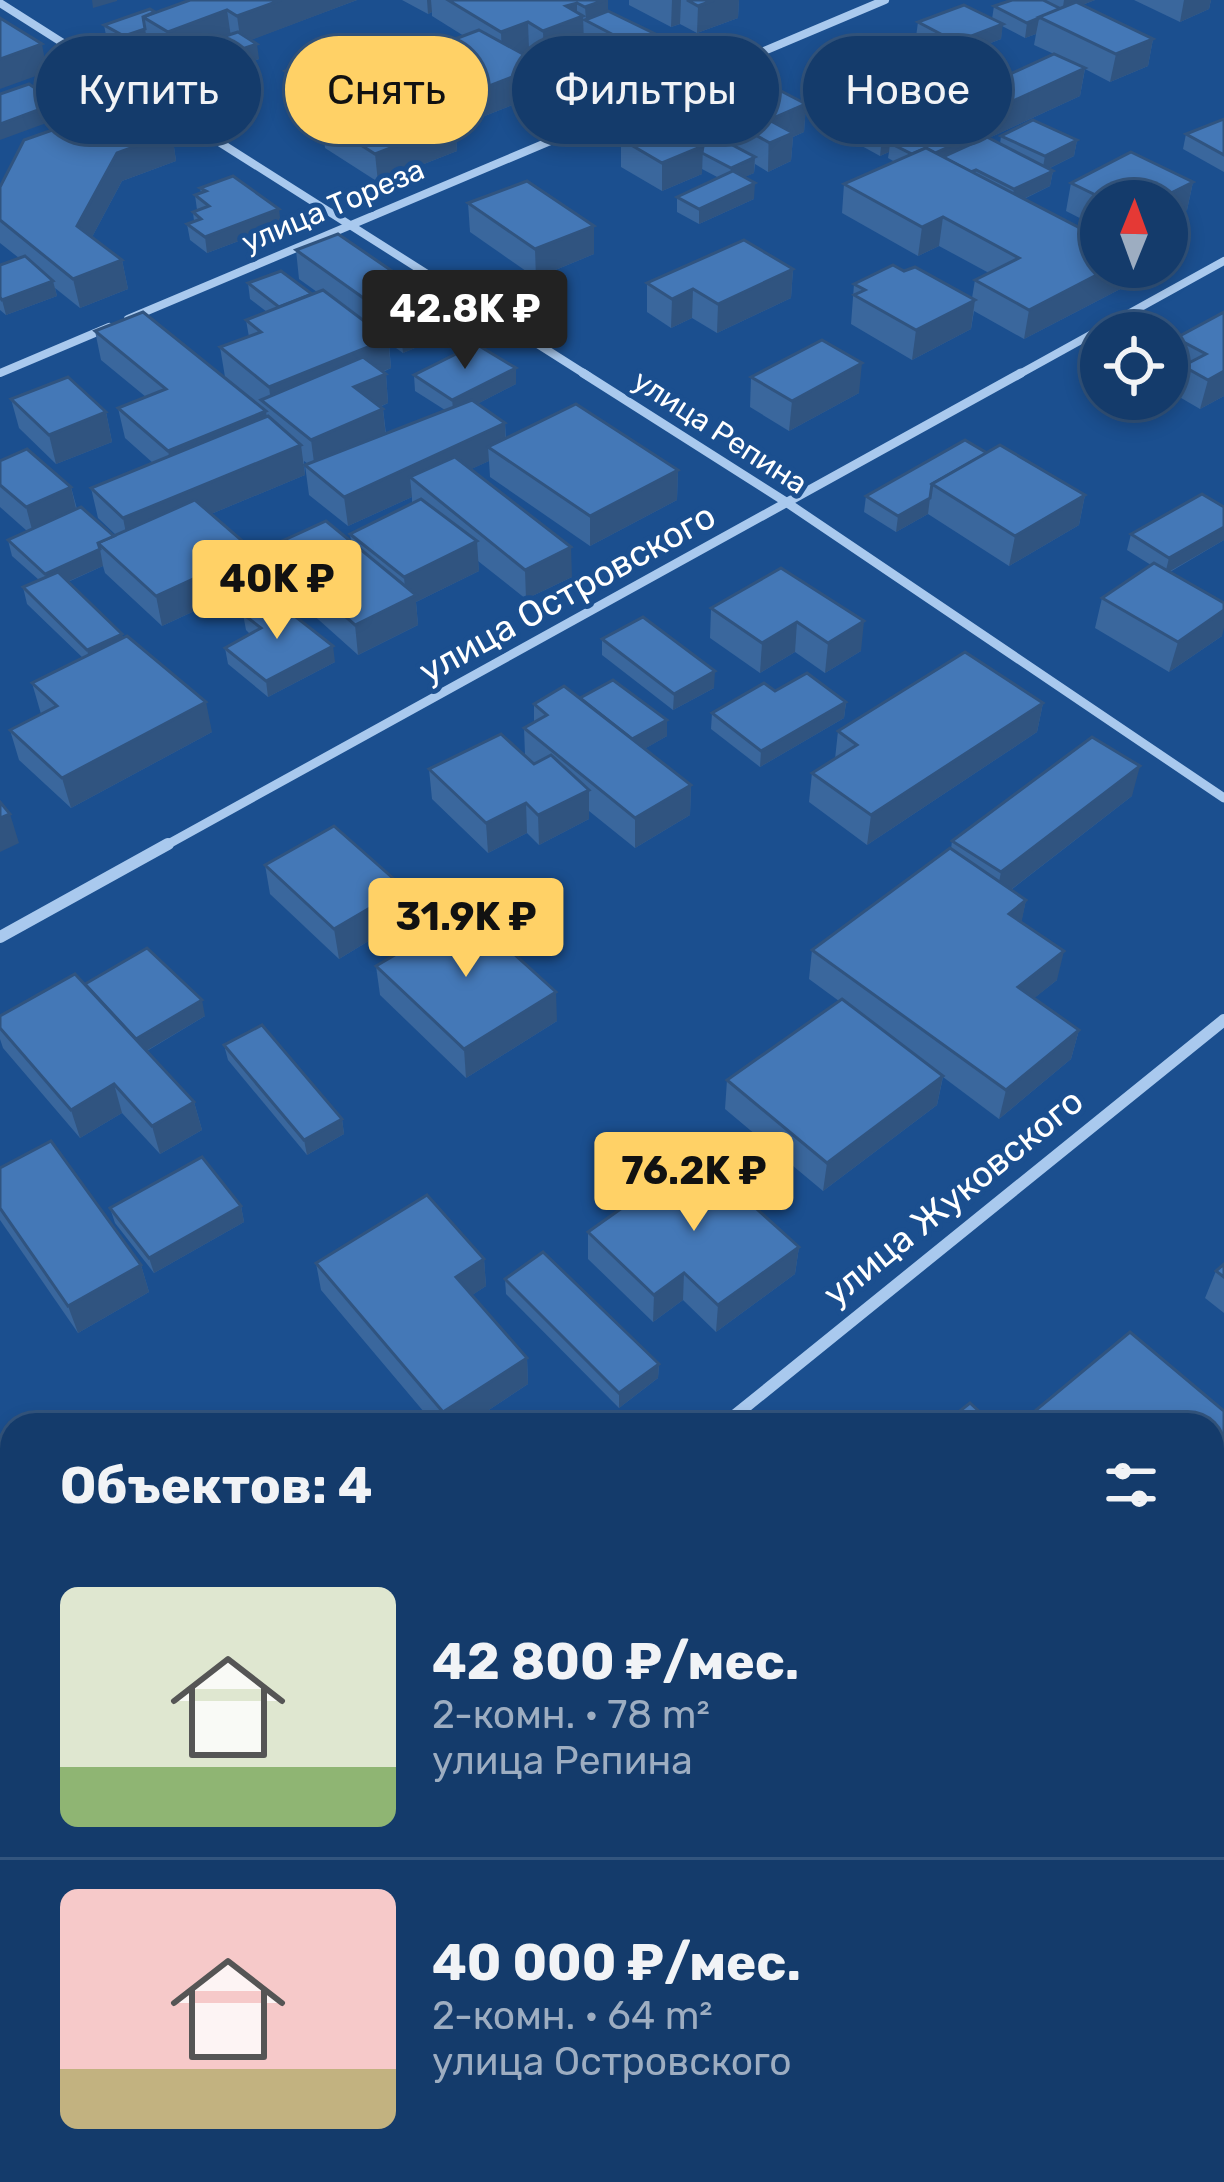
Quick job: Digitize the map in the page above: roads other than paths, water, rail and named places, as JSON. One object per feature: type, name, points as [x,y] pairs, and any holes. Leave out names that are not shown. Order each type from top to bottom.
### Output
[{"type":"street","name":"улица Тореза","points":[[0,373],[885,0]]},
{"type":"street","name":"улица Репина","points":[[0,3],[786,502],[1224,798]]},
{"type":"street","name":"улица Островского","points":[[0,937],[1224,260]]},
{"type":"street","name":"улица Жуковского","points":[[738,1413],[1224,1020]]}]
